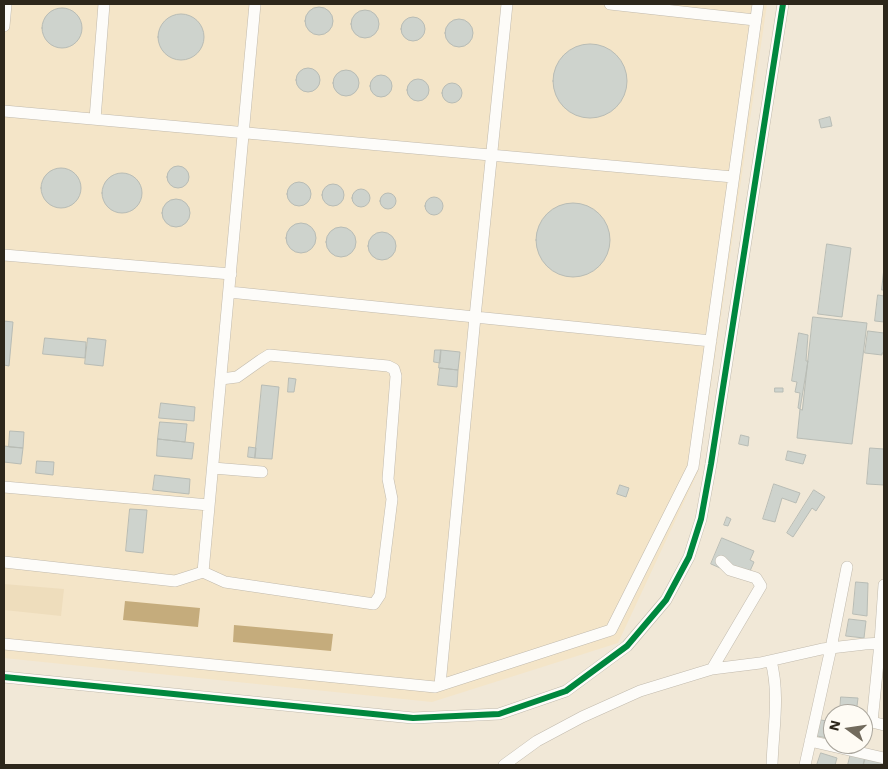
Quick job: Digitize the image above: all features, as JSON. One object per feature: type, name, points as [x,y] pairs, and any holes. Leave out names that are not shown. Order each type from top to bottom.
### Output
[{"type":"street","points":[[4,26],[6,4]]},
{"type":"street","points":[[95,120],[104,4]]},
{"type":"street","points":[[203,572],[255,4]]},
{"type":"street","points":[[440,685],[507,4]]},
{"type":"street","points":[[610,4],[756,20]]},
{"type":"street","points":[[4,644],[435,687],[611,630],[693,467],[758,4]]},
{"type":"street","points":[[4,678],[412,718],[499,714],[566,691],[627,646],[666,600],[689,557],[701,518],[783,4]]},
{"type":"street","points":[[4,111],[733,177]]},
{"type":"street","points":[[4,255],[231,274]]},
{"type":"street","points":[[229,292],[711,341]]},
{"type":"street","points":[[4,562],[175,580],[203,572],[225,582],[374,604],[380,595],[392,499],[388,479],[396,376],[394,369],[388,366],[269,355],[237,377],[221,379]]},
{"type":"street","points":[[213,468],[262,472]]},
{"type":"street","points":[[4,487],[210,505]]},
{"type":"street","points":[[712,669],[761,586],[756,578],[730,570],[721,561]]},
{"type":"street","points":[[805,765],[847,567]]},
{"type":"street","points":[[884,585],[882,643],[872,722],[884,724]]},
{"type":"street","points":[[504,765],[537,741],[582,717],[640,692],[712,669],[760,664],[831,648],[882,643]]},
{"type":"street","points":[[771,661],[776,690],[772,765]]},
{"type":"street","points":[[810,741],[884,758]]},
{"type":"shaded area","points":[[4,4],[767,4],[698,472],[618,643],[432,702],[4,658]]},
{"type":"shaded area","points":[[4,584],[64,589],[61,616],[4,610]]},
{"type":"shaded area","points":[[125,601],[200,608],[198,627],[123,620]]},
{"type":"shaded area","points":[[234,625],[333,634],[331,651],[233,642]]},
{"type":"building","points":[[319,7],[329,11],[333,21],[329,31],[319,35],[309,31],[305,21],[309,11]]},
{"type":"building","points":[[58,8],[66,8],[73,11],[79,17],[82,28],[79,39],[73,45],[66,48],[58,48],[51,45],[45,39],[42,32],[42,24],[45,17],[51,11]]},
{"type":"building","points":[[365,10],[375,14],[379,24],[375,34],[365,38],[355,34],[351,24],[355,14]]},
{"type":"building","points":[[177,14],[185,14],[194,18],[200,24],[204,37],[200,50],[194,56],[185,60],[177,60],[168,56],[162,50],[158,41],[158,33],[162,24],[168,18]]},
{"type":"building","points":[[413,17],[422,20],[425,29],[422,38],[413,41],[404,38],[401,29],[404,20]]},
{"type":"building","points":[[459,19],[469,23],[473,33],[469,43],[459,47],[449,43],[445,33],[449,23]]},
{"type":"building","points":[[590,44],[611,50],[621,60],[627,81],[621,102],[611,112],[590,118],[569,112],[559,102],[553,81],[559,60],[569,50]]},
{"type":"building","points":[[308,68],[313,69],[319,75],[319,85],[313,91],[308,92],[303,91],[297,85],[296,80],[297,75],[303,69]]},
{"type":"building","points":[[346,70],[355,74],[359,83],[355,92],[346,96],[337,92],[333,83],[337,74]]},
{"type":"building","points":[[381,75],[389,78],[392,86],[389,94],[381,97],[373,94],[370,86],[373,78]]},
{"type":"building","points":[[418,79],[426,82],[429,90],[426,98],[418,101],[410,98],[407,90],[410,82]]},
{"type":"building","points":[[452,83],[459,86],[462,93],[459,100],[452,103],[445,100],[442,93],[445,86]]},
{"type":"building","points":[[830,117],[832,126],[821,128],[819,120]]},
{"type":"building","points":[[178,166],[186,169],[189,177],[186,185],[178,188],[170,185],[167,177],[170,169]]},
{"type":"building","points":[[65,168],[72,171],[78,177],[81,188],[80,196],[72,205],[65,208],[57,208],[50,205],[42,196],[41,184],[44,177],[53,169]]},
{"type":"building","points":[[126,173],[133,176],[139,182],[142,193],[141,201],[133,210],[126,213],[118,213],[111,210],[103,201],[102,189],[105,182],[114,174]]},
{"type":"building","points":[[299,182],[307,186],[311,194],[307,202],[299,206],[291,202],[287,194],[291,186]]},
{"type":"building","points":[[333,184],[341,187],[344,195],[341,203],[333,206],[325,203],[322,195],[325,187]]},
{"type":"building","points":[[361,189],[367,192],[370,198],[367,204],[361,207],[355,204],[352,198],[355,192]]},
{"type":"building","points":[[388,193],[394,195],[396,201],[394,207],[388,209],[382,207],[380,201],[382,195]]},
{"type":"building","points":[[434,197],[440,200],[443,206],[440,212],[434,215],[428,212],[425,206],[428,200]]},
{"type":"building","points":[[176,199],[186,203],[190,213],[186,223],[176,227],[166,223],[162,213],[166,203]]},
{"type":"building","points":[[566,203],[580,203],[594,209],[604,219],[610,233],[610,247],[604,261],[594,271],[580,277],[566,277],[552,271],[542,261],[536,247],[536,233],[542,219],[552,209]]},
{"type":"building","points":[[301,223],[307,224],[315,232],[315,244],[307,252],[301,253],[295,252],[287,244],[286,238],[287,232],[295,224]]},
{"type":"building","points":[[341,227],[352,231],[356,242],[352,253],[341,257],[330,253],[326,242],[330,231]]},
{"type":"building","points":[[382,232],[392,236],[396,246],[392,256],[382,260],[372,256],[368,246],[372,236]]},
{"type":"building","points":[[827,244],[851,248],[842,317],[818,314]]},
{"type":"building","points":[[884,268],[884,290],[882,290]]},
{"type":"building","points":[[878,295],[884,296],[884,322],[875,321]]},
{"type":"building","points":[[813,317],[867,323],[852,444],[797,438]]},
{"type":"building","points":[[4,321],[13,322],[9,366],[4,365]]},
{"type":"building","points":[[868,331],[884,333],[884,353],[882,355],[865,353]]},
{"type":"building","points":[[799,333],[808,335],[806,361],[808,361],[800,409],[798,408],[800,393],[795,392],[797,382],[792,381]]},
{"type":"building","points":[[45,338],[86,342],[85,358],[43,354]]},
{"type":"building","points":[[88,338],[106,340],[103,366],[85,364]]},
{"type":"building","points":[[435,350],[441,350],[440,363],[434,362]]},
{"type":"building","points":[[441,350],[460,352],[458,370],[439,368]]},
{"type":"building","points":[[440,368],[458,370],[457,387],[438,385]]},
{"type":"building","points":[[289,378],[296,379],[294,392],[288,392]]},
{"type":"building","points":[[262,385],[279,387],[272,459],[255,458]]},
{"type":"building","points":[[775,388],[783,388],[783,392],[775,392]]},
{"type":"building","points":[[161,403],[195,407],[194,421],[159,418]]},
{"type":"building","points":[[160,422],[187,424],[185,442],[158,439]]},
{"type":"building","points":[[10,431],[24,432],[23,448],[9,447]]},
{"type":"building","points":[[741,435],[749,437],[748,446],[739,444]]},
{"type":"building","points":[[158,439],[194,443],[192,459],[157,456]]},
{"type":"building","points":[[4,446],[23,448],[21,464],[4,462]]},
{"type":"building","points":[[249,447],[256,448],[255,458],[248,457]]},
{"type":"building","points":[[870,448],[884,449],[884,485],[867,484]]},
{"type":"building","points":[[788,451],[806,455],[803,464],[786,460]]},
{"type":"building","points":[[37,461],[54,462],[53,475],[36,473]]},
{"type":"building","points":[[155,475],[190,479],[189,494],[153,490]]},
{"type":"building","points":[[774,484],[800,493],[796,503],[782,498],[775,522],[763,519]]},
{"type":"building","points":[[620,485],[629,488],[626,497],[617,494]]},
{"type":"building","points":[[814,490],[825,497],[816,511],[812,508],[793,537],[787,533]]},
{"type":"building","points":[[130,509],[147,510],[143,553],[126,551]]},
{"type":"building","points":[[727,517],[731,519],[728,526],[724,525]]},
{"type":"building","points":[[722,538],[754,551],[750,560],[754,562],[750,571],[748,570],[745,579],[711,564]]},
{"type":"building","points":[[856,582],[868,583],[867,616],[853,614]]},
{"type":"building","points":[[849,619],[866,621],[864,638],[846,636]]},
{"type":"building","points":[[841,697],[858,698],[857,704],[841,704]]},
{"type":"building","points":[[821,720],[823,720],[823,737],[817,736]]},
{"type":"building","points":[[821,753],[837,758],[835,765],[817,765]]},
{"type":"building","points":[[851,754],[865,756],[863,765],[848,765]]},
{"type":"building","points":[[866,756],[884,760],[884,765],[864,765]]},
{"type":"cycle path","points":[[4,677],[413,718],[499,714],[566,691],[627,646],[666,600],[689,557],[701,519],[783,4]]}]
